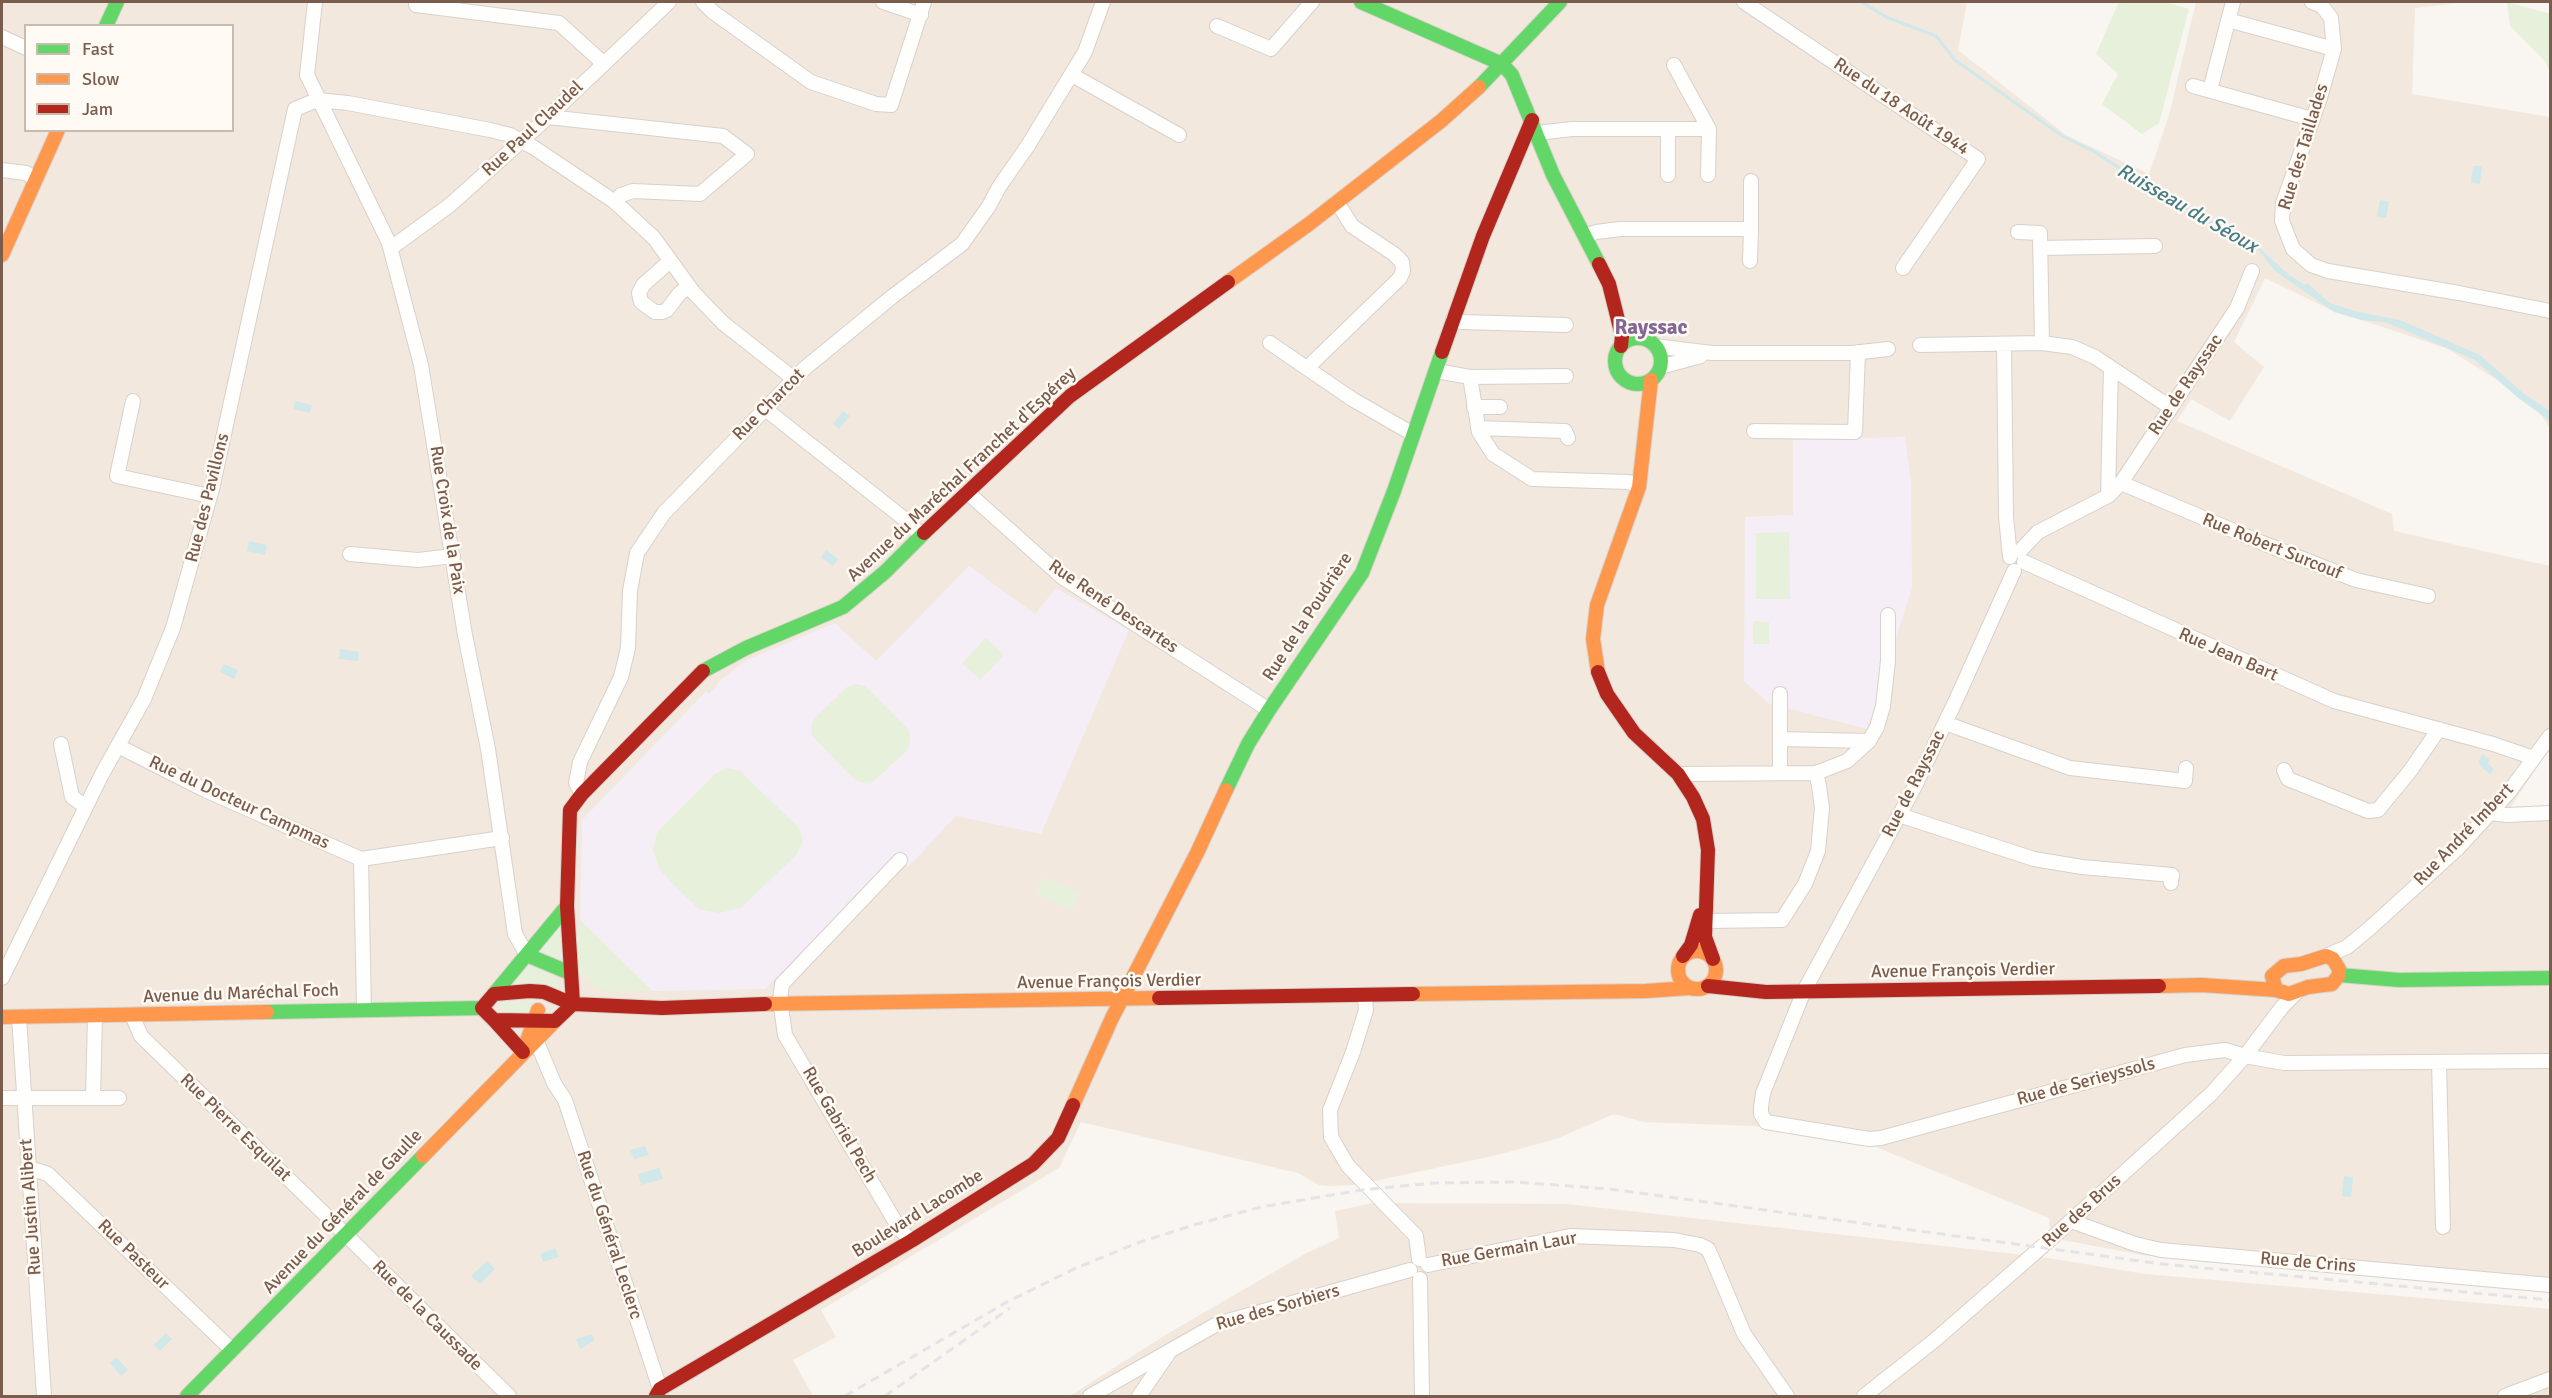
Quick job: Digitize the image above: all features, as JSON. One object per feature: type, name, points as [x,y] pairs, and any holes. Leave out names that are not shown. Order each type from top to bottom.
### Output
[{"type":"main road","points":[[107,24],[117,2]]},
{"type":"main road","points":[[1361,2],[1502,64],[1512,75],[1537,133],[1536,161],[1585,236],[1610,288],[1661,356],[1660,367],[1651,380],[1645,454],[1639,487],[1597,605],[1593,639],[1596,666],[1607,694],[1634,733],[1678,774],[1693,797],[1703,819],[1708,850],[1705,937],[1715,966],[1726,987]]},
{"type":"main road","name":"Avenue du Maréchal Franchet d'Espérey","points":[[573,1004],[567,906],[570,810],[582,794],[705,669],[746,648],[843,607],[885,572],[921,535],[1070,396],[1337,202],[1441,121],[1502,64],[1560,2]]},
{"type":"main road","name":"Rue de la Poudrière","points":[[1122,1000],[1197,853],[1248,744],[1362,573],[1394,491],[1483,236],[1532,120]]},
{"type":"main road","points":[[2,255],[57,132]]},
{"type":"main road","points":[[1511,170],[1536,161]]},
{"type":"main road","points":[[1610,288],[1622,336],[1621,346],[1615,359],[1619,373],[1630,382],[1637,384],[1651,380]]},
{"type":"main road","points":[[1621,346],[1642,333]]},
{"type":"main road","points":[[1630,382],[1646,421]]},
{"type":"main road","points":[[1646,992],[1677,972],[1683,956],[1691,945],[1707,892]]},
{"type":"main road","points":[[494,994],[544,992],[523,1052],[482,1008],[567,906]]},
{"type":"main road","points":[[1683,956],[1702,951],[1715,966]]},
{"type":"main road","points":[[527,955],[570,973]]},
{"type":"main road","points":[[2326,956],[2333,959],[2336,975],[2357,986],[2399,980],[2550,978]]},
{"type":"main road","name":"Avenue François Verdier","points":[[2202,985],[2276,971],[2284,966],[2301,964],[2326,956]]},
{"type":"main road","points":[[1677,972],[1683,984],[1695,990],[1708,986],[1715,966]]},
{"type":"main road","points":[[2276,971],[2272,981],[2279,991]]},
{"type":"main road","name":"Avenue François Verdier","points":[[1708,986],[1766,992],[2202,985],[2279,991],[2289,994],[2336,975]]},
{"type":"main road","name":"Avenue François Verdier","points":[[544,992],[573,1004],[662,1008],[781,1004],[1646,992],[1689,988]]},
{"type":"main road","name":"Boulevard Lacombe","points":[[661,1394],[1033,1164],[1058,1138],[1122,1000]]},
{"type":"main road","name":"Avenue du Général de Gaulle","points":[[187,1396],[523,1052],[573,1004]]},
{"type":"main road","name":"Avenue du Maréchal Foch","points":[[2,1017],[482,1008]]},
{"type":"main road","points":[[494,1020],[555,1021]]},
{"type":"street","points":[[315,2],[307,75],[317,100],[348,103],[490,130],[521,140],[615,202],[654,238],[689,286],[723,322],[794,379]]},
{"type":"street","points":[[416,2],[416,5],[559,23],[603,63]]},
{"type":"street","name":"Rue Paul Claudel","points":[[391,248],[450,205],[548,117],[669,2]]},
{"type":"street","points":[[702,2],[811,82],[876,104],[891,105],[922,8],[883,2]]},
{"type":"street","name":"Rue Charcot","points":[[582,794],[576,783],[580,762],[621,678],[628,648],[630,591],[637,553],[664,513],[794,379],[893,296],[962,244],[989,207],[999,187],[1028,147],[1072,75],[1085,52],[1103,2]]},
{"type":"street","points":[[1217,26],[1271,49],[1312,2]]},
{"type":"street","name":"Rue du 18 Août 1944","points":[[1744,2],[1978,159],[1903,268]]},
{"type":"street","points":[[2210,90],[2233,2]]},
{"type":"street","name":"Rue des Taillades","points":[[2312,2],[2322,6],[2331,18],[2334,49],[2298,164],[2283,203],[2282,221],[2293,249],[2303,259],[2328,271],[2550,311]]},
{"type":"street","points":[[2228,20],[2334,49]]},
{"type":"street","points":[[2,37],[24,47]]},
{"type":"street","points":[[1674,65],[1709,129],[1708,176]]},
{"type":"street","points":[[1072,75],[1179,135]]},
{"type":"street","points":[[2193,86],[2312,119]]},
{"type":"street","name":"Rue Croix de la Paix","points":[[317,100],[358,177],[391,248],[428,398],[502,838],[515,934],[527,955]]},
{"type":"street","name":"Rue des Pavillons","points":[[2,978],[86,807],[144,699],[173,628],[210,496],[295,109],[317,100]]},
{"type":"street","points":[[548,117],[723,136],[747,154],[700,194],[633,191],[621,195],[615,202]]},
{"type":"street","points":[[1537,133],[1572,129],[1709,129]]},
{"type":"street","points":[[1668,130],[1668,176]]},
{"type":"street","points":[[2,170],[26,173],[36,179]]},
{"type":"street","points":[[1750,261],[1751,181]]},
{"type":"street","points":[[1306,368],[1400,278],[1403,271],[1401,262],[1394,254],[1352,226],[1337,202]]},
{"type":"street","points":[[1585,236],[1620,229],[1751,229]]},
{"type":"street","points":[[2018,232],[2040,233],[2042,343]]},
{"type":"street","points":[[2040,248],[2155,246]]},
{"type":"street","points":[[670,261],[639,292],[638,298],[641,302],[655,312],[662,312],[667,310],[679,294],[689,286]]},
{"type":"street","name":"Rue de Rayssac","points":[[1804,991],[1899,815],[1945,723],[2017,560],[2038,532],[2108,496],[2121,483],[2237,308],[2252,271]]},
{"type":"street","points":[[1453,320],[1566,325]]},
{"type":"street","points":[[1642,333],[1712,353]]},
{"type":"street","points":[[1920,345],[2042,343],[2072,347],[2111,368],[2170,407]]},
{"type":"street","points":[[1270,344],[1383,418],[1413,434]]},
{"type":"street","points":[[2004,344],[2006,516],[2017,560]]},
{"type":"street","points":[[1660,367],[1712,353],[1858,352],[1888,349]]},
{"type":"street","points":[[1754,431],[1855,432],[1858,352]]},
{"type":"street","points":[[2108,496],[2111,368]]},
{"type":"street","points":[[1436,371],[1470,377],[1566,376]]},
{"type":"street","points":[[1470,377],[1478,428],[1493,454],[1532,479],[1629,482],[1639,487]]},
{"type":"street","points":[[133,401],[117,476],[210,496]]},
{"type":"street","points":[[1474,407],[1500,407]]},
{"type":"street","points":[[764,408],[907,521],[921,535]]},
{"type":"street","points":[[1478,428],[1565,431],[1568,438]]},
{"type":"street","name":"Rue Robert Surcouf","points":[[2121,483],[2260,543],[2356,580],[2428,596]]},
{"type":"street","name":"Rue René Descartes","points":[[967,492],[1062,577],[1269,710]]},
{"type":"street","points":[[350,554],[418,560],[453,556]]},
{"type":"street","name":"Rue Jean Bart","points":[[2017,560],[2334,701],[2493,744],[2534,758]]},
{"type":"street","points":[[1678,774],[1816,773],[1847,761],[1869,741],[1877,727],[1883,706],[1888,661],[1888,615]]},
{"type":"street","points":[[1780,694],[1780,773]]},
{"type":"street","points":[[1945,723],[2070,768],[2185,781],[2186,768]]},
{"type":"street","points":[[2284,770],[2288,778],[2368,811],[2378,810],[2410,771],[2439,729]]},
{"type":"street","name":"Rue André Imbert","points":[[2326,956],[2347,947],[2458,848],[2509,792],[2550,736]]},
{"type":"street","points":[[1780,739],[1869,741]]},
{"type":"street","points":[[61,744],[68,788],[72,798],[86,807]]},
{"type":"street","name":"Rue du Docteur Campmas","points":[[118,746],[206,790],[361,859]]},
{"type":"street","points":[[1707,921],[1782,920],[1805,884],[1818,851],[1822,808],[1816,773]]},
{"type":"street","points":[[2489,813],[2507,815],[2550,813]]},
{"type":"street","points":[[1899,815],[2034,859],[2082,867],[2172,875],[2171,883]]},
{"type":"street","points":[[364,1010],[361,859],[502,838]]},
{"type":"street","points":[[781,1004],[782,984],[900,860]]},
{"type":"street","name":"Rue André Imbert","points":[[2336,975],[2370,928]]},
{"type":"street","name":"Rue de Serieyssols","points":[[1804,991],[1763,1093],[1761,1114],[1766,1122],[1776,1125],[1869,1139],[1899,1134],[2185,1055],[2225,1050],[2284,1063],[2550,1061]]},
{"type":"street","points":[[2279,991],[2282,1007]]},
{"type":"street","name":"Rue des Brus","points":[[1864,1396],[1935,1340],[2211,1094],[2297,992]]},
{"type":"street","points":[[1365,996],[1366,1010],[1330,1110],[1331,1137],[1348,1166],[1416,1236],[1422,1396]]},
{"type":"street","name":"Rue Gabriel Pech","points":[[781,1004],[786,1035],[899,1228],[911,1241]]},
{"type":"street","name":"Rue Pierre Esquilat","points":[[132,1016],[141,1036],[345,1234]]},
{"type":"street","name":"Rue Justin Alibert","points":[[19,1017],[44,1396]]},
{"type":"street","points":[[93,1098],[95,1017]]},
{"type":"street","points":[[536,1040],[554,1083]]},
{"type":"street","points":[[523,1052],[554,1083]]},
{"type":"street","points":[[2439,1063],[2442,1227]]},
{"type":"street","name":"Rue du Général Leclerc","points":[[554,1083],[566,1100],[661,1394]]},
{"type":"street","points":[[2,1098],[119,1098]]},
{"type":"street","name":"Rue Pasteur","points":[[29,1168],[48,1174],[232,1350]]},
{"type":"street","name":"Rue de Crins","points":[[2071,1221],[2135,1244],[2161,1250],[2550,1285]]},
{"type":"street","name":"Rue de la Caussade","points":[[345,1234],[509,1396]]},
{"type":"street","name":"Rue Germain Laur","points":[[1419,1268],[1570,1236],[1674,1240],[1700,1245],[1708,1250],[1713,1260],[1744,1334],[1787,1396]]},
{"type":"street","name":"Rue des Sorbiers","points":[[1090,1396],[1169,1352],[1188,1338],[1217,1324],[1419,1268]]},
{"type":"street","points":[[1141,1394],[1169,1352]]},
{"type":"street","points":[[1128,1373],[1142,1383],[1141,1394]]},
{"type":"street","points":[[2505,1396],[2550,1379]]},
{"type":"shaded area","points":[[2,2],[1967,2],[1958,50],[2066,135],[2149,174],[2169,115],[2196,2],[2469,2],[2415,8],[2412,94],[2550,117],[2550,428],[2532,402],[2448,349],[2329,309],[2265,278],[2234,342],[2264,367],[2230,421],[2191,399],[2177,421],[2392,514],[2394,531],[2550,566],[2550,748],[2510,808],[2550,807],[2550,1291],[2142,1255],[2063,1240],[2050,1230],[2049,1218],[1866,1143],[1754,1126],[1644,1122],[1614,1114],[1556,1139],[1497,1155],[1356,1185],[1333,1186],[1319,1185],[1298,1173],[1081,1122],[1059,1168],[821,1310],[836,1337],[793,1360],[812,1394],[808,1396],[2,1396]]},
{"type":"shaded area","points":[[1905,437],[1911,482],[1912,588],[1867,729],[1768,703],[1744,681],[1745,517],[1793,515],[1793,440]]},
{"type":"shaded area","points":[[969,566],[1035,614],[1056,588],[1129,630],[1041,834],[956,816],[908,867],[895,857],[765,989],[652,991],[580,920],[582,820],[706,691],[709,694],[721,680],[745,661],[835,623],[876,661]]},
{"type":"shaded area","points":[[1373,1203],[1567,1204],[2042,1257],[2145,1274],[2550,1309],[2550,1396],[1070,1396],[1167,1334],[1305,1254],[1339,1238],[1335,1211]]},
{"type":"green space","points":[[2165,2],[2189,9],[2159,123],[2142,134],[2102,104],[2118,74],[2096,54],[2118,4]]},
{"type":"green space","points":[[2507,2],[2550,14],[2550,72],[2544,60],[2510,26]]},
{"type":"green space","points":[[1789,532],[1790,599],[1756,599],[1756,533]]},
{"type":"green space","points":[[1753,621],[1769,622],[1769,644],[1753,644]]},
{"type":"green space","points":[[986,638],[1004,655],[980,680],[962,663]]},
{"type":"green space","points":[[856,684],[865,686],[909,730],[910,742],[907,750],[873,782],[862,783],[854,779],[812,736],[811,726],[815,718],[847,687]]},
{"type":"green space","points":[[727,768],[740,771],[799,828],[803,841],[797,854],[741,908],[719,913],[699,909],[680,891],[660,870],[653,850],[657,832],[715,774]]},
{"type":"green space","points":[[1044,877],[1080,893],[1072,910],[1036,894]]},
{"type":"green space","points":[[564,917],[563,952],[560,963],[535,951]]},
{"type":"green space","points":[[580,920],[652,991],[603,991],[578,973],[576,951]]},
{"type":"green space","points":[[529,965],[555,975],[560,987],[509,987]]},
{"type":"green space","points":[[533,1001],[528,1012],[509,1015],[499,1008],[500,1002]]},
{"type":"water","points":[[2473,166],[2482,166],[2480,184],[2471,183]]},
{"type":"water","points":[[2380,200],[2389,202],[2386,218],[2377,217]]},
{"type":"water","points":[[2268,256],[2288,274],[2305,285],[2307,283],[2330,303],[2354,311],[2400,320],[2480,355],[2523,393],[2550,411],[2550,421],[2517,397],[2475,360],[2385,322],[2361,320],[2334,312],[2275,271],[2265,258]]},
{"type":"water","points":[[295,401],[312,405],[310,413],[294,409]]},
{"type":"water","points":[[843,411],[850,416],[839,429],[833,424]]},
{"type":"water","points":[[249,541],[267,545],[265,555],[247,551]]},
{"type":"water","points":[[826,550],[838,559],[833,566],[821,557]]},
{"type":"water","points":[[340,649],[359,652],[358,661],[339,659]]},
{"type":"water","points":[[224,664],[238,670],[234,679],[220,672]]},
{"type":"water","points":[[2483,754],[2489,759],[2488,764],[2494,769],[2490,774],[2480,766],[2479,760]]},
{"type":"water","points":[[645,1146],[649,1155],[634,1159],[630,1150]]},
{"type":"water","points":[[659,1168],[663,1179],[641,1185],[638,1174]]},
{"type":"water","points":[[2344,1176],[2353,1177],[2351,1197],[2342,1196]]},
{"type":"water","points":[[555,1248],[559,1257],[543,1262],[540,1254]]},
{"type":"water","points":[[487,1261],[495,1269],[480,1284],[471,1276]]},
{"type":"water","points":[[166,1333],[172,1339],[160,1351],[154,1345]]},
{"type":"water","points":[[592,1334],[594,1341],[580,1349],[576,1339]]},
{"type":"water","points":[[116,1357],[128,1370],[121,1376],[110,1363]]},
{"type":"waterway","name":"Ruisseau du Séoux","points":[[1862,2],[1886,17],[1936,36],[1955,60],[2062,136],[2093,151],[2169,200],[2253,242],[2269,260]]},
{"type":"railway","points":[[845,1396],[1007,1302],[1074,1269],[1137,1243],[1261,1207],[1362,1190],[1433,1183],[1514,1182],[1610,1189],[2162,1264],[2550,1300]]},
{"type":"railway","points":[[885,1396],[1010,1308]]},
{"type":"traffic: fast","points":[[107,24],[117,2]]},
{"type":"traffic: fast","points":[[1361,2],[1502,64],[1512,75],[1553,175],[1599,264]]},
{"type":"traffic: fast","points":[[1479,87],[1560,2]]},
{"type":"traffic: fast","points":[[1638,338],[1654,345],[1661,361],[1654,377],[1638,384],[1622,377],[1615,361],[1622,345],[1638,338]]},
{"type":"traffic: fast","points":[[1226,790],[1248,744],[1269,710],[1362,573],[1394,491],[1442,352]]},
{"type":"traffic: fast","points":[[703,671],[746,648],[843,607],[885,572],[924,533]]},
{"type":"traffic: fast","points":[[494,994],[567,906]]},
{"type":"traffic: fast","points":[[527,955],[570,973]]},
{"type":"traffic: fast","points":[[2339,975],[2399,980],[2550,978]]},
{"type":"traffic: fast","points":[[267,1012],[482,1008]]},
{"type":"traffic: fast","points":[[187,1396],[423,1156]]},
{"type":"traffic: slow","points":[[1228,282],[1309,224],[1441,121],[1479,87]]},
{"type":"traffic: slow","points":[[2,255],[57,132]]},
{"type":"traffic: slow","points":[[1598,672],[1593,639],[1597,605],[1639,487],[1651,380]]},
{"type":"traffic: slow","points":[[1073,1105],[1112,1018],[1197,853],[1226,790]]},
{"type":"traffic: slow","points":[[1697,951],[1711,956],[1716,970],[1711,984],[1697,989],[1683,984],[1678,970],[1683,956],[1697,951]]},
{"type":"traffic: slow","points":[[2159,986],[2202,985],[2276,990],[2289,994],[2308,987],[2332,984],[2339,975],[2339,969],[2333,959],[2326,956],[2301,964],[2284,966],[2272,976],[2276,990]]},
{"type":"traffic: slow","points":[[1413,994],[1646,991],[1689,988]]},
{"type":"traffic: slow","points":[[765,1004],[1159,998]]},
{"type":"traffic: slow","points":[[523,1052],[538,1010]]},
{"type":"traffic: slow","points":[[2,1017],[267,1012]]},
{"type":"traffic: slow","points":[[423,1156],[555,1021]]},
{"type":"traffic: jam","points":[[1442,352],[1483,236],[1532,120]]},
{"type":"traffic: jam","points":[[1599,264],[1609,284],[1622,336],[1621,346]]},
{"type":"traffic: jam","points":[[924,533],[1070,396],[1228,282]]},
{"type":"traffic: jam","points":[[573,1004],[567,906],[570,810],[582,794],[703,671]]},
{"type":"traffic: jam","points":[[1598,672],[1607,694],[1634,733],[1678,774],[1693,797],[1703,819],[1708,850],[1705,937],[1713,959]]},
{"type":"traffic: jam","points":[[1683,956],[1691,945],[1700,915]]},
{"type":"traffic: jam","points":[[1708,986],[1766,992],[2159,986]]},
{"type":"traffic: jam","points":[[482,1008],[494,994],[530,991],[544,992],[573,1004],[662,1008],[765,1004]]},
{"type":"traffic: jam","points":[[1159,998],[1413,994]]},
{"type":"traffic: jam","points":[[482,1008],[494,1020],[555,1021],[573,1004]]},
{"type":"traffic: jam","points":[[494,1020],[523,1052]]},
{"type":"traffic: jam","points":[[656,1396],[660,1389],[911,1241],[1033,1164],[1058,1138],[1073,1105]]},
{"type":"district","name":"Rayssac","points":[[1651,328]]}]
